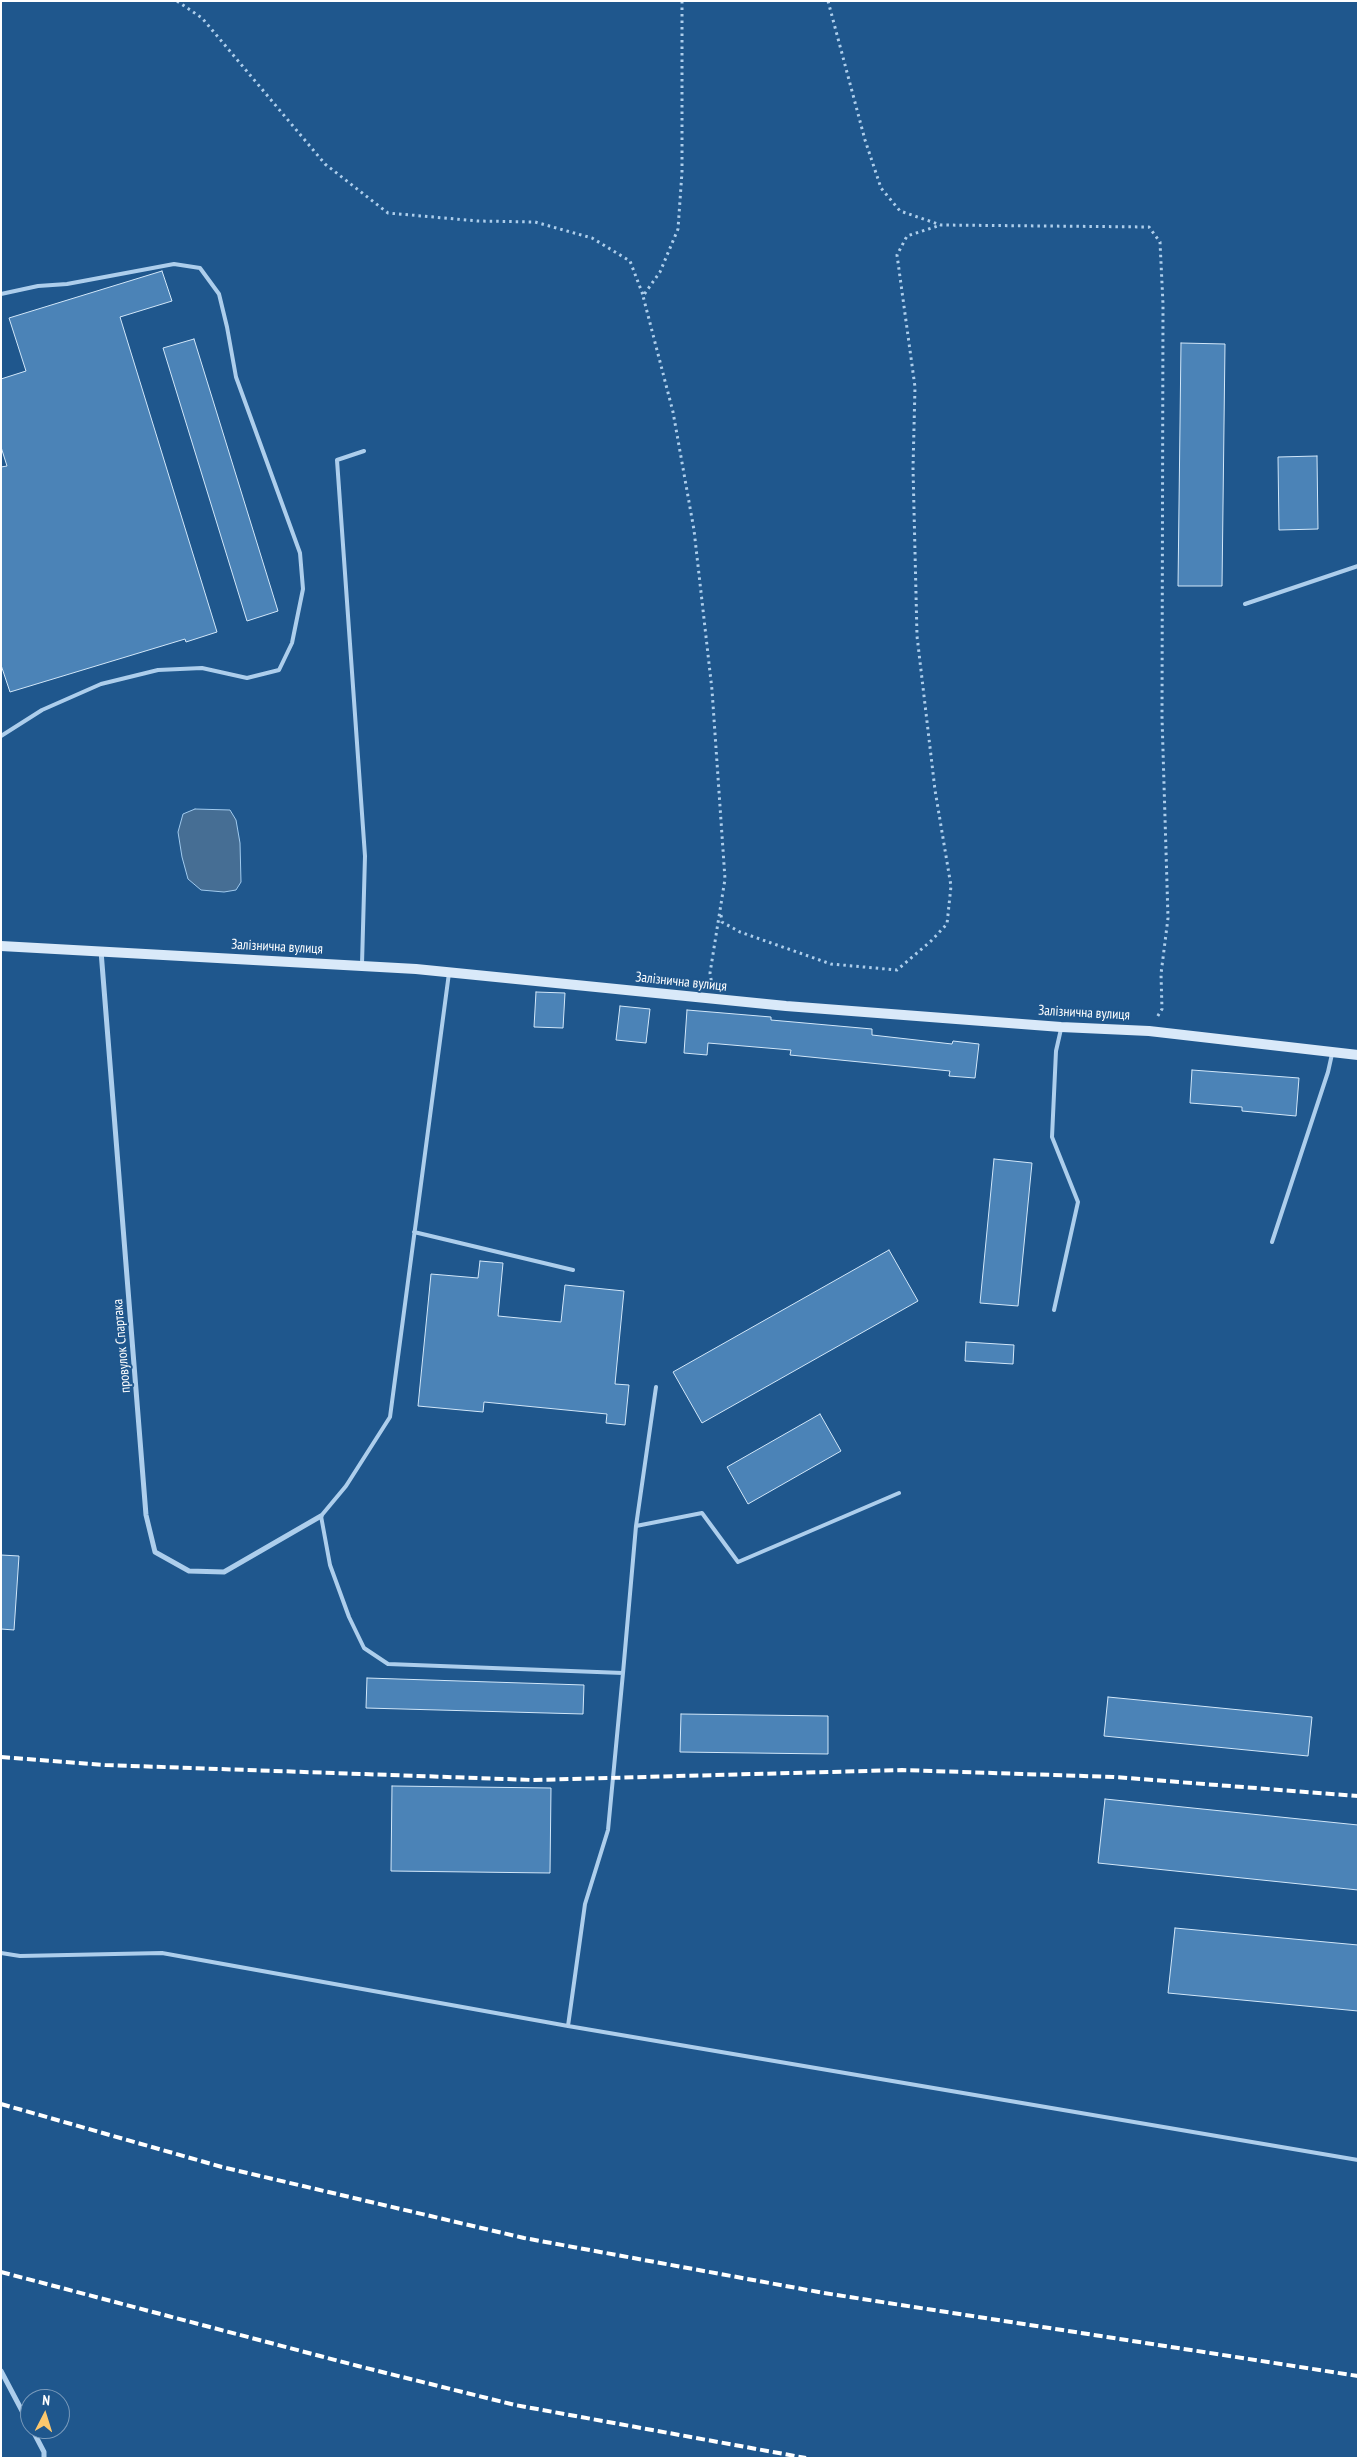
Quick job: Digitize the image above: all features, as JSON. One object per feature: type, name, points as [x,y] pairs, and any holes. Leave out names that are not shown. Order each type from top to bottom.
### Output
[{"type":"street","name":"Залізнична вулиця","points":[[1,946],[362,966],[715,999],[1061,1027],[1148,1030],[1358,1055]]},
{"type":"street","name":"провулок Спартака","points":[[101,951],[146,1515],[155,1552],[190,1571],[224,1572],[321,1516]]},
{"type":"street","points":[[1,2371],[20,2407]]},
{"type":"street","points":[[37,2439],[44,2452],[44,2458]]},
{"type":"lane","points":[[1,294],[38,286],[67,284],[174,264],[200,268],[219,294],[236,377],[300,553],[303,588],[292,643],[279,670],[247,678],[202,668],[158,670],[101,684],[42,710],[1,736]]},
{"type":"lane","points":[[362,966],[365,856],[338,460],[364,451]]},
{"type":"lane","points":[[1245,604],[1358,566]]},
{"type":"lane","points":[[449,973],[390,1417],[346,1486],[321,1516],[330,1565],[348,1617],[364,1648],[388,1664],[623,1674]]},
{"type":"lane","points":[[1054,1310],[1078,1202],[1052,1137],[1056,1051],[1061,1027]]},
{"type":"lane","points":[[1272,1242],[1328,1072],[1332,1052]]},
{"type":"lane","points":[[414,1232],[574,1270]]},
{"type":"lane","points":[[568,2026],[585,1904],[608,1830],[636,1526],[656,1387]]},
{"type":"lane","points":[[636,1526],[702,1513],[738,1562],[899,1493]]},
{"type":"lane","points":[[1,1953],[20,1956],[162,1953],[568,2026],[1358,2160]]},
{"type":"path","points":[[177,1],[202,18],[325,164],[388,212],[478,221],[535,222],[592,238],[630,261],[643,296],[673,412],[694,530],[712,690],[723,818],[725,879],[710,974],[715,999]]},
{"type":"path","points":[[643,296],[660,272],[678,229],[682,172],[682,1]]},
{"type":"path","points":[[828,1],[865,140],[881,188],[900,210],[941,224],[1149,227],[1160,242],[1163,304],[1162,716],[1168,918],[1161,974],[1162,1009],[1148,1030]]},
{"type":"path","points":[[720,909],[722,922],[740,932],[831,964],[896,970],[931,941],[947,924],[951,886],[935,790],[917,636],[913,468],[916,387],[897,255],[907,236],[941,224]]},
{"type":"water","points":[[195,809],[230,810],[236,820],[240,843],[241,882],[236,890],[224,892],[201,890],[188,879],[178,832],[183,814]]},
{"type":"building","points":[[162,271],[172,301],[120,317],[217,632],[186,642],[185,639],[10,692],[1,665],[1,467],[7,466],[1,447],[1,379],[26,371],[9,318]]},
{"type":"building","points":[[194,339],[278,611],[247,621],[163,348]]},
{"type":"building","points":[[1181,343],[1225,344],[1222,586],[1178,586]]},
{"type":"building","points":[[1317,456],[1318,529],[1279,530],[1278,457]]},
{"type":"building","points":[[536,992],[565,993],[563,1028],[534,1027]]},
{"type":"building","points":[[620,1006],[650,1009],[646,1043],[616,1040]]},
{"type":"building","points":[[687,1010],[771,1017],[771,1020],[872,1029],[872,1035],[952,1044],[953,1041],[979,1044],[975,1078],[949,1076],[950,1071],[790,1055],[791,1050],[708,1043],[707,1055],[684,1053]]},
{"type":"building","points":[[1192,1070],[1299,1078],[1296,1116],[1242,1111],[1242,1107],[1190,1103]]},
{"type":"building","points":[[994,1159],[1032,1163],[1018,1306],[980,1303]]},
{"type":"building","points":[[889,1250],[918,1301],[702,1423],[673,1372]]},
{"type":"building","points":[[480,1261],[503,1263],[498,1316],[561,1322],[565,1285],[624,1291],[615,1384],[629,1385],[625,1425],[606,1423],[607,1414],[484,1402],[483,1412],[418,1406],[431,1274],[478,1278]]},
{"type":"building","points":[[966,1342],[1014,1345],[1013,1364],[965,1361]]},
{"type":"building","points":[[820,1414],[841,1451],[748,1504],[727,1467]]},
{"type":"building","points":[[1,1555],[19,1556],[14,1630],[1,1629]]},
{"type":"building","points":[[367,1678],[584,1685],[583,1714],[366,1708]]},
{"type":"building","points":[[1108,1697],[1312,1717],[1308,1756],[1104,1736]]},
{"type":"building","points":[[681,1714],[828,1716],[828,1754],[680,1752]]},
{"type":"building","points":[[392,1786],[551,1788],[550,1873],[391,1871]]},
{"type":"building","points":[[1105,1799],[1358,1825],[1358,1890],[1098,1863]]},
{"type":"building","points":[[1175,1928],[1358,1945],[1358,2011],[1168,1993]]},
{"type":"railway","points":[[1,1757],[105,1765],[533,1780],[902,1770],[1114,1777],[1358,1796]]},
{"type":"railway","points":[[1,2104],[222,2167],[524,2238],[824,2293],[1358,2376]]},
{"type":"railway","points":[[1,2272],[358,2366],[515,2405],[806,2458]]}]
